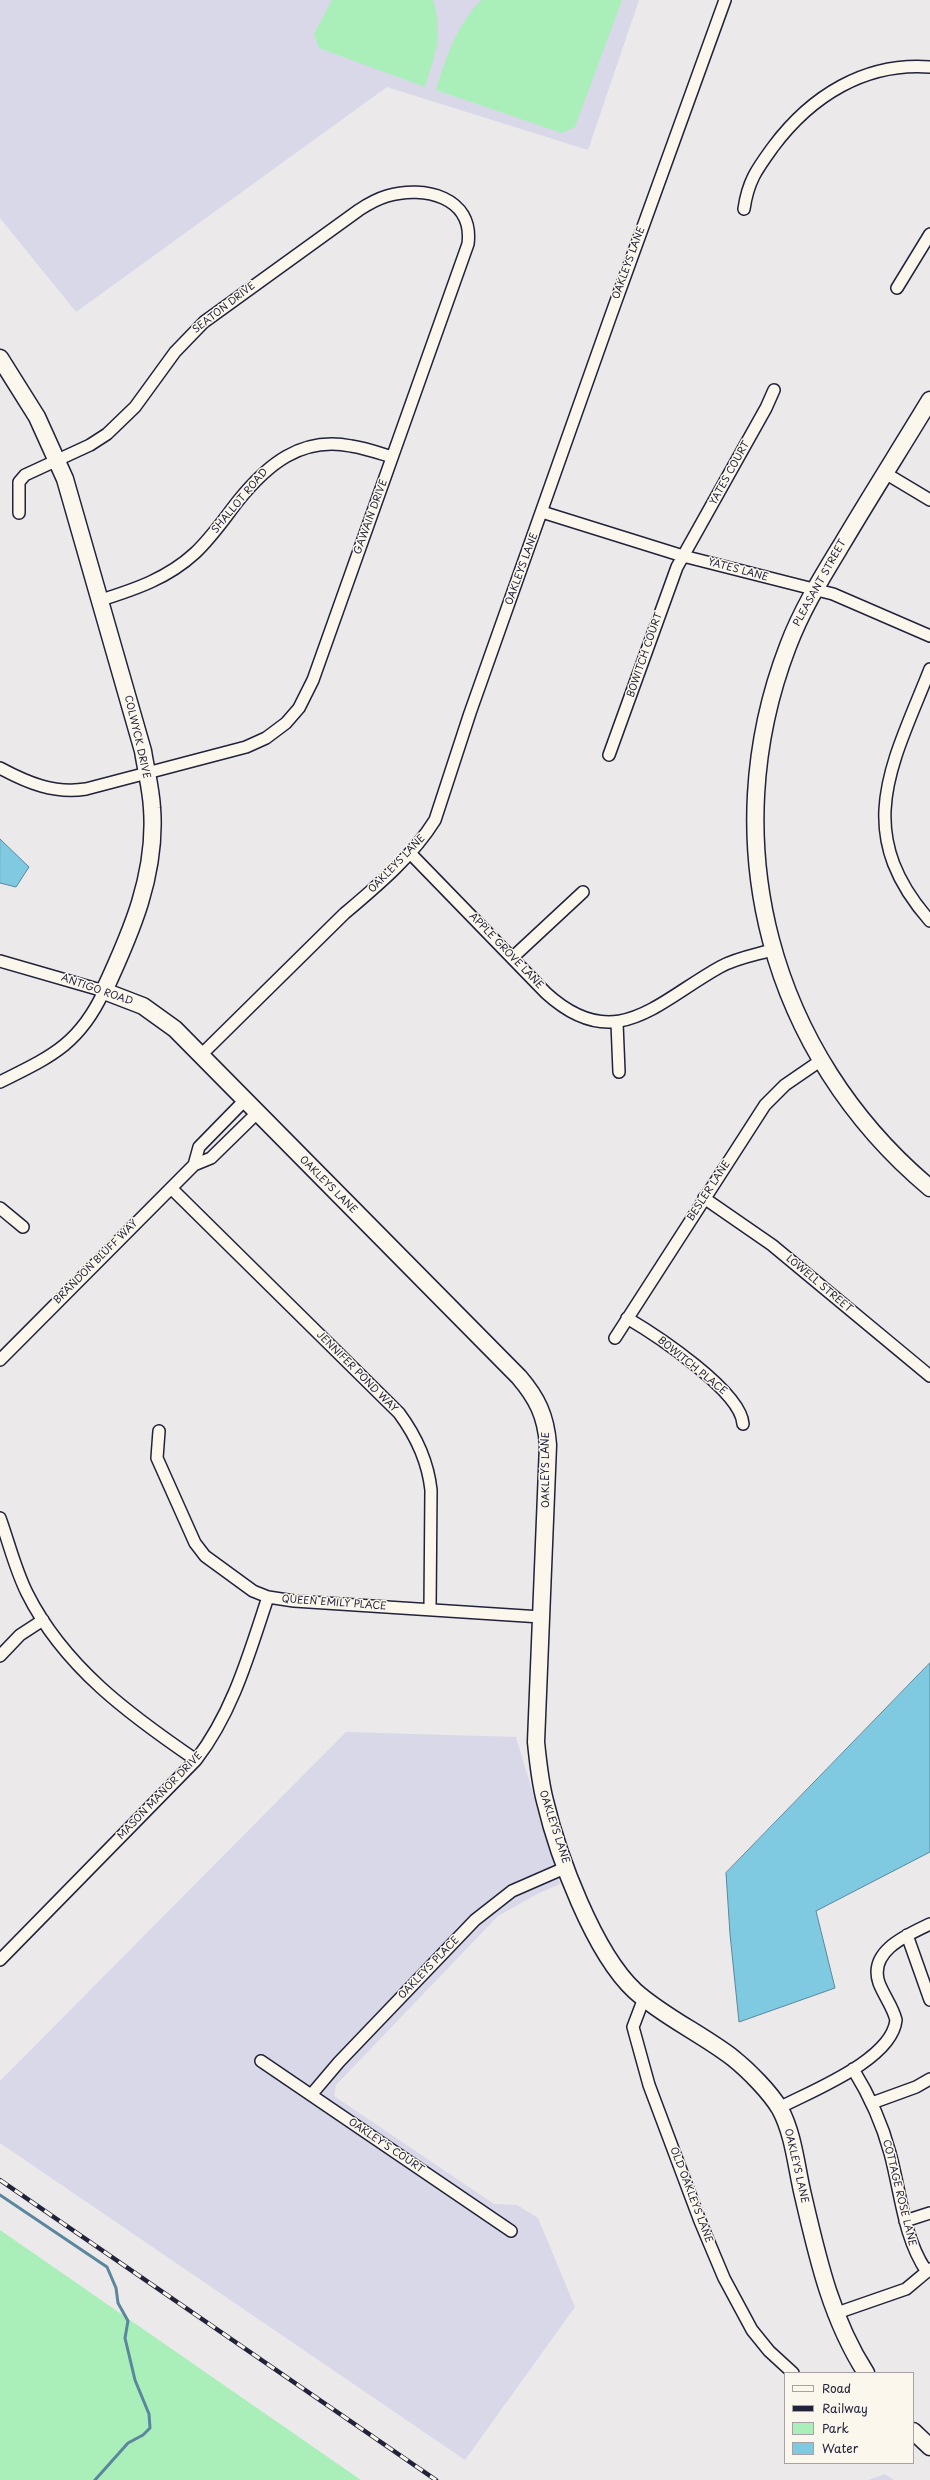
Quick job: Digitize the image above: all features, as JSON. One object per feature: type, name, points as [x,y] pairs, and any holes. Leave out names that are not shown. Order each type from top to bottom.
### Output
[{"type":"street","name":"OAKLEYS LANE","points":[[725,0],[611,314],[470,713],[440,808],[425,836],[410,853],[365,897],[344,914],[201,1055],[519,1377],[533,1394],[544,1417],[548,1445],[536,1742],[538,1764],[545,1803],[581,1903],[603,1948],[621,1976],[644,1998],[733,2058],[779,2108],[790,2134],[822,2276],[834,2314],[865,2372]]},
{"type":"street","points":[[744,209],[752,177],[781,136],[806,109],[834,88],[868,73],[899,67],[930,68]]},
{"type":"street","name":"GAWAIN DRIVE","points":[[0,768],[52,790],[66,792],[86,789],[246,747],[278,730],[299,708],[313,680],[469,236],[466,219],[454,203],[442,197],[418,193]]},
{"type":"street","name":"SEATON DRIVE","points":[[18,513],[20,482],[30,471],[90,445],[122,421],[179,347],[224,306],[368,204],[388,196],[418,193]]},
{"type":"street","points":[[897,288],[930,234]]},
{"type":"street","name":"COLWYCK DRIVE","points":[[0,358],[37,416],[57,460],[76,513],[147,773],[152,807],[153,827],[145,887],[137,915],[104,991],[90,1019],[60,1050],[0,1082]]},
{"type":"street","name":"YATES COURT","points":[[683,556],[766,408],[774,390]]},
{"type":"street","name":"PLEASANT STREET","points":[[930,400],[815,590],[786,652],[768,707],[760,745],[755,808],[756,850],[761,897],[772,950],[792,1006],[820,1061],[863,1122],[902,1163],[930,1188]]},
{"type":"street","name":"SHALLOT ROAD","points":[[101,600],[141,587],[178,567],[213,534],[260,475],[282,458],[307,448],[339,444],[392,457]]},
{"type":"street","points":[[885,473],[930,500]]},
{"type":"street","name":"YATES LANE","points":[[542,512],[683,556],[815,590],[858,604],[930,636]]},
{"type":"street","name":"BOWITCH COURT","points":[[610,755],[670,583],[683,556]]},
{"type":"street","points":[[930,669],[894,757],[886,788],[884,809],[886,839],[895,867],[906,890],[930,921]]},
{"type":"street","name":"APPLE GROVE LANE","points":[[410,853],[562,1008],[590,1021],[617,1023],[642,1015],[722,966],[772,950]]},
{"type":"street","points":[[512,958],[583,892]]},
{"type":"street","name":"ANTIGO ROAD","points":[[0,961],[104,991],[128,1000],[156,1014],[175,1029],[201,1055]]},
{"type":"street","points":[[617,1023],[619,1072]]},
{"type":"street","name":"BESLER LANE","points":[[615,1338],[765,1105],[785,1085],[820,1061]]},
{"type":"street","name":"BRANDON BLUFF WAY","points":[[194,1165],[199,1147],[245,1100]]},
{"type":"street","name":"BRANDON BLUFF WAY","points":[[0,1360],[194,1165],[211,1158],[257,1113]]},
{"type":"street","name":"JENNIFER POND WAY","points":[[171,1188],[399,1413],[409,1426],[423,1455],[430,1479],[430,1609]]},
{"type":"street","name":"LOWELL STREET","points":[[704,1198],[772,1245],[930,1376]]},
{"type":"street","points":[[0,1208],[23,1227]]},
{"type":"street","name":"BOWITCH PLACE","points":[[627,1318],[678,1352],[723,1390],[742,1414],[743,1424]]},
{"type":"street","name":"QUEEN EMILY PLACE","points":[[159,1431],[157,1458],[194,1543],[205,1556],[253,1591],[268,1597],[294,1601],[541,1617]]},
{"type":"street","points":[[0,1518],[26,1592],[42,1620],[73,1661],[100,1687],[154,1731],[196,1760]]},
{"type":"street","name":"MASON MANOR DRIVE","points":[[0,1960],[196,1760],[211,1740],[225,1715],[245,1669],[268,1597]]},
{"type":"street","points":[[0,1656],[20,1635],[42,1620]]},
{"type":"street","name":"OAKLEYS PLACE","points":[[311,2095],[339,2062],[475,1920],[512,1891],[567,1867]]},
{"type":"street","points":[[779,2108],[853,2069],[885,2044],[893,2033],[895,2014],[880,1984],[877,1969],[882,1955],[907,1935],[930,1924]]},
{"type":"street","points":[[907,1935],[930,2000]]},
{"type":"street","name":"OLD OAKLEYS LANE","points":[[644,1998],[633,2027],[649,2085],[700,2221],[727,2284],[752,2330],[774,2356],[792,2372]]},
{"type":"street","name":"OAKLEY'S COURT","points":[[261,2061],[511,2231]]},
{"type":"street","name":"COTTAGE ROSE LANE","points":[[853,2069],[872,2103],[890,2152],[905,2221],[915,2255],[928,2270]]},
{"type":"street","points":[[872,2103],[916,2087],[930,2079]]},
{"type":"street","points":[[905,2221],[930,2213]]},
{"type":"street","points":[[834,2314],[906,2289],[928,2270]]},
{"type":"street","points":[[914,2432],[930,2447]]},
{"type":"shaded area","points":[[0,0],[639,0],[588,150],[387,87],[76,312],[0,218]]},
{"type":"shaded area","points":[[346,1732],[516,1737],[560,1884],[537,1894],[498,1916],[336,2085],[334,2096],[494,2204],[517,2205],[538,2218],[575,2307],[465,2460],[0,2143],[0,2081]]},
{"type":"shaded area","points":[[885,2474],[894,2480],[868,2480]]},
{"type":"green space","points":[[332,0],[433,0],[438,23],[438,34],[435,54],[425,87],[319,48],[314,34]]},
{"type":"green space","points":[[481,0],[622,0],[575,127],[562,133],[436,90],[453,42],[465,20]]},
{"type":"green space","points":[[0,2230],[361,2480],[0,2480]]},
{"type":"water","points":[[0,839],[29,867],[16,887],[0,883]]},
{"type":"water","points":[[930,1663],[930,1852],[816,1911],[835,1988],[739,2022],[730,1934],[726,1873]]},
{"type":"waterway","points":[[0,2195],[107,2267],[116,2288],[118,2303],[128,2321],[125,2338],[135,2380],[149,2414],[150,2428],[143,2435],[128,2443],[95,2480]]},
{"type":"railway","points":[[0,2180],[436,2480]]}]
